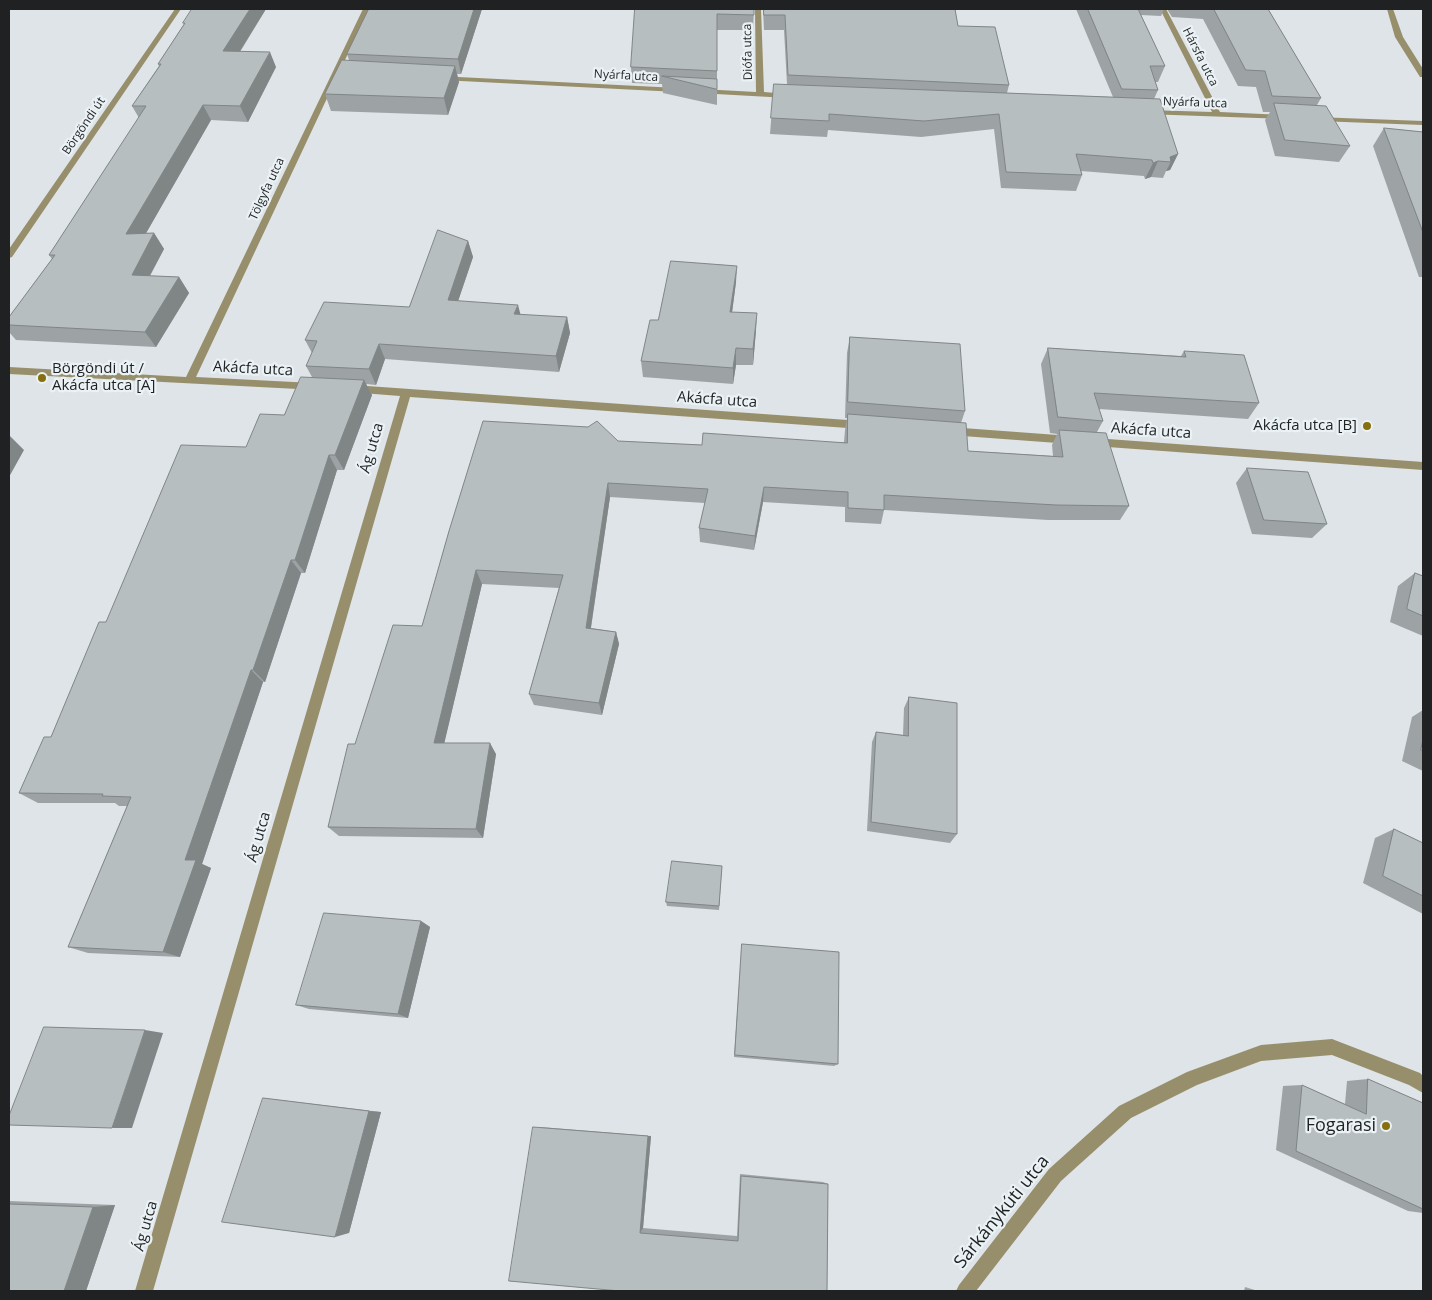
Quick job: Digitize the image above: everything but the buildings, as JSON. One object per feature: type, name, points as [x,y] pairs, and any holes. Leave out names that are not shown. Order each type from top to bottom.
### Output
[{"type":"street","name":"Börgöndi út","points":[[9,256],[178,9]]},
{"type":"street","name":"Tölgyfa utca","points":[[190,380],[366,9]]},
{"type":"street","name":"Diófa utca","points":[[758,9],[760,94]]},
{"type":"street","name":"Hársfa utca","points":[[1163,9],[1217,115]]},
{"type":"street","points":[[1390,9],[1399,37],[1423,75]]},
{"type":"street","points":[[336,72],[346,72]]},
{"type":"street","name":"Nyárfa utca","points":[[435,77],[800,96]]},
{"type":"street","name":"Nyárfa utca","points":[[1138,111],[1296,118]]},
{"type":"street","points":[[1305,118],[1423,123]]},
{"type":"street","name":"Akácfa utca","points":[[9,371],[327,388]]},
{"type":"street","name":"Akácfa utca","points":[[347,389],[870,426]]},
{"type":"street","name":"Ág utca","points":[[144,1291],[406,392]]},
{"type":"street","name":"Akácfa utca","points":[[939,431],[1423,466]]},
{"type":"street","name":"Sárkánykúti utca","points":[[965,1291],[1054,1175],[1125,1112],[1193,1078],[1261,1053],[1332,1046],[1414,1079],[1423,1085]]},
{"type":"place","name":"Börgöndi út / Akácfa utca [A]","points":[[42,378]]},
{"type":"place","name":"Akácfa utca [B]","points":[[1367,426]]},
{"type":"place","name":"Fogarasi","points":[[1386,1126]]}]
